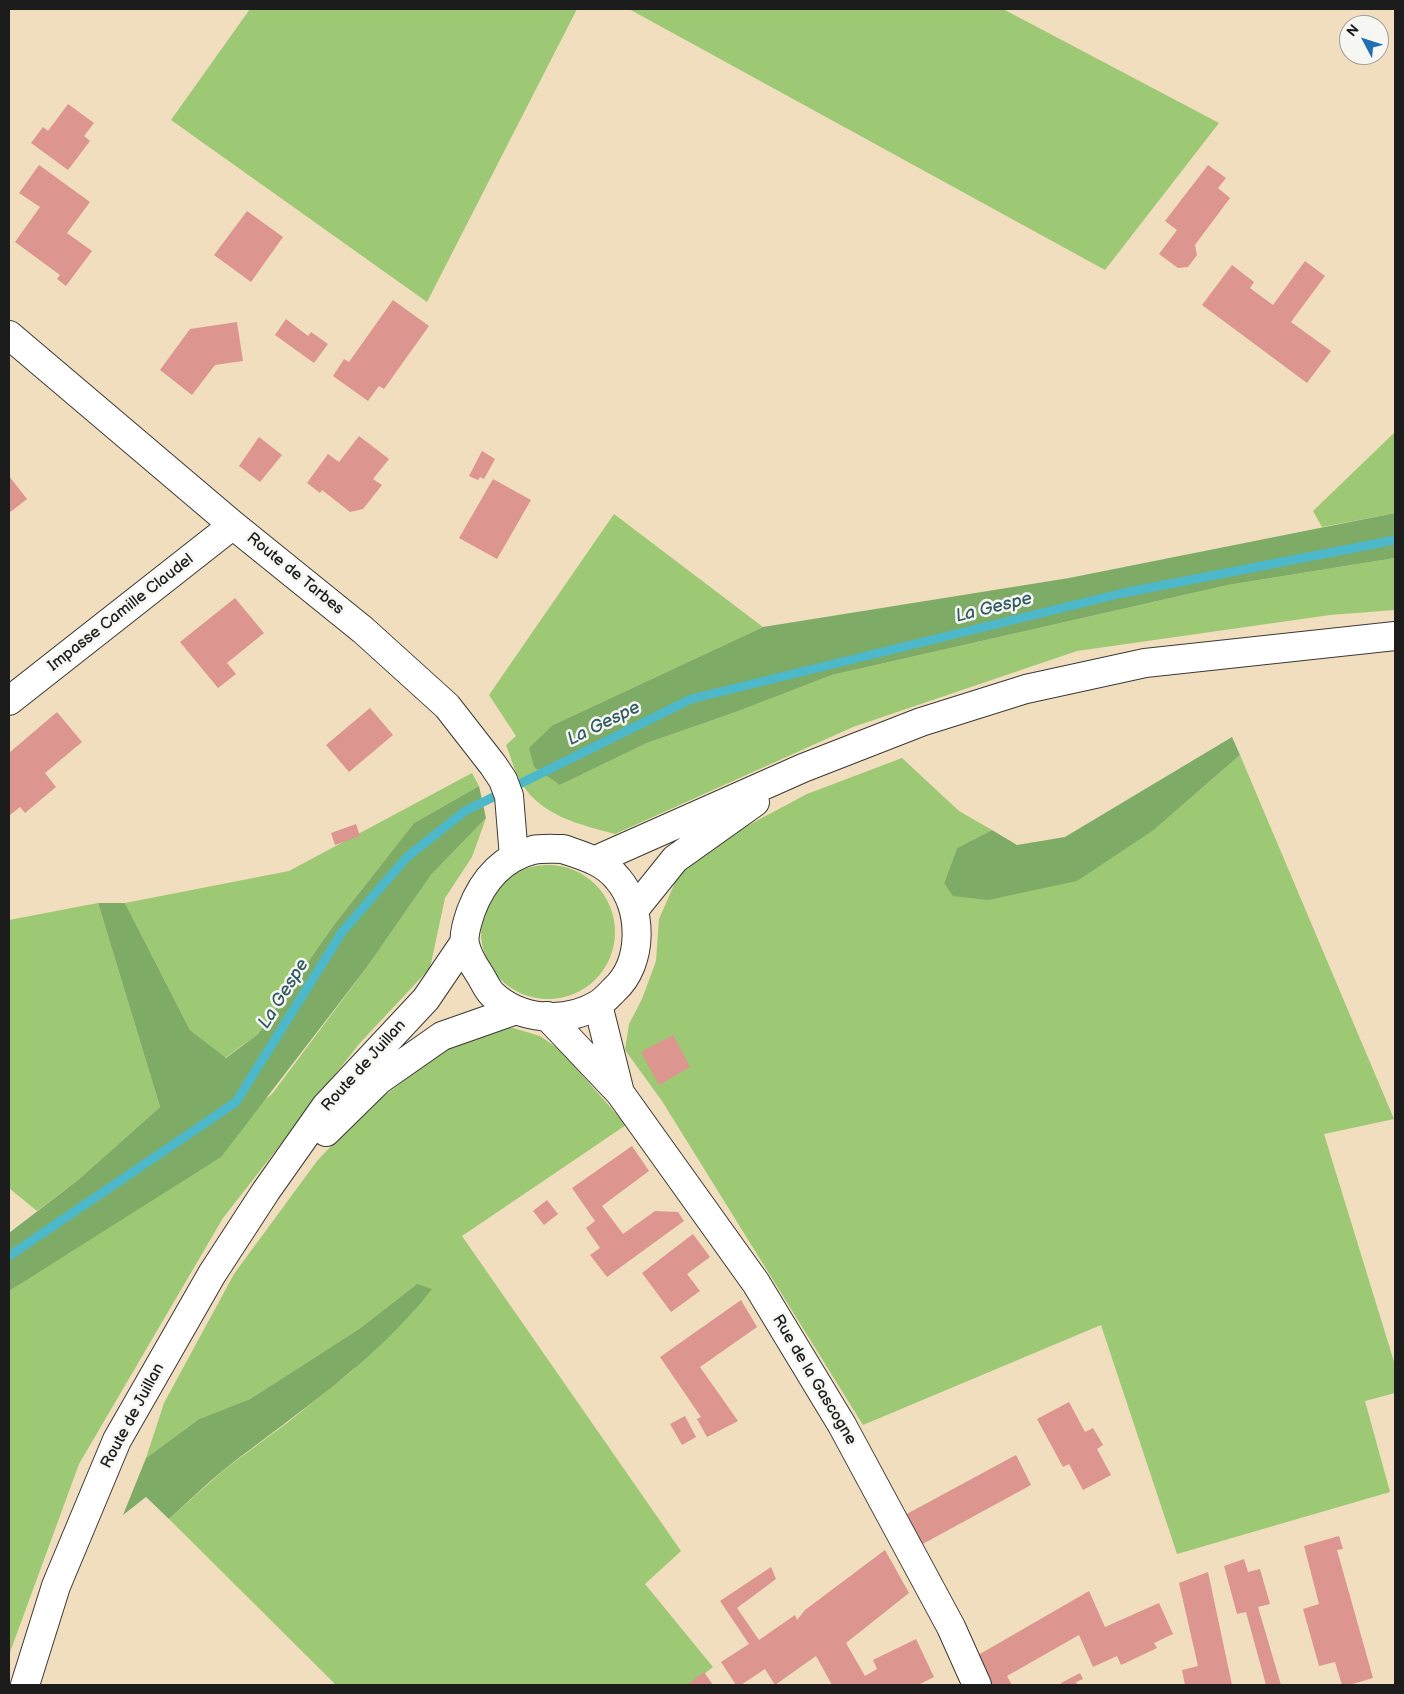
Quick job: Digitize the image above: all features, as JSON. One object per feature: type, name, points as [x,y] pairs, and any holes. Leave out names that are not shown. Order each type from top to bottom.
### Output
[{"type":"main road","name":"Route de Tarbes","points":[[9,334],[233,525],[363,630],[447,706],[493,765],[509,796],[514,857]]},
{"type":"main road","name":"Impasse Camille Claudel","points":[[9,701],[233,525]]},
{"type":"main road","points":[[596,860],[803,768],[921,722],[1026,689],[1145,663],[1395,636]]},
{"type":"main road","points":[[634,910],[675,859],[803,768]]},
{"type":"main road","points":[[563,849],[596,860],[618,879],[634,910],[637,939],[633,959],[619,986],[598,1005],[571,1016],[532,1016],[516,1010],[492,993],[472,963],[464,943],[468,920],[478,891],[490,875],[514,857],[533,850],[563,849]]},
{"type":"main road","name":"Route de Juillan","points":[[25,1685],[56,1586],[117,1440],[212,1274],[266,1190],[326,1106],[426,998],[464,943]]},
{"type":"main road","name":"Rue de la Gascogne","points":[[598,1005],[620,1093]]},
{"type":"main road","name":"Route de Juillan","points":[[266,1190],[379,1080],[442,1036],[516,1010]]},
{"type":"main road","name":"Rue de la Gascogne","points":[[547,1016],[620,1093],[756,1283],[842,1425],[951,1627],[978,1685]]},
{"type":"green space","points":[[250,9],[577,9],[427,302],[171,120]]},
{"type":"green space","points":[[629,9],[1003,9],[1219,123],[1105,270]]},
{"type":"green space","points":[[1395,432],[1395,513],[1322,527],[1313,511]]},
{"type":"green space","points":[[1395,513],[1395,558],[1228,585],[832,675],[736,712],[647,743],[560,785],[534,767],[529,748],[553,725],[763,627],[1069,578]]},
{"type":"green space","points":[[614,514],[763,627],[553,725],[560,785],[647,743],[736,712],[832,675],[1228,585],[1395,558],[1395,610],[1330,615],[1077,651],[853,727],[615,834],[563,818],[551,812],[530,795],[515,770],[506,745],[516,736],[489,695]]},
{"type":"green space","points":[[1232,737],[1240,755],[1155,829],[1077,881],[988,900],[953,896],[944,883],[957,848],[992,830],[1017,845],[1065,837]]},
{"type":"green space","points":[[1240,755],[1394,1119],[1324,1134],[1395,1365],[1395,1393],[1365,1401],[1390,1492],[1177,1554],[1101,1325],[863,1425],[662,1101],[625,1050],[629,1024],[642,999],[656,961],[659,919],[677,878],[711,845],[807,794],[902,758],[959,811],[992,830],[957,848],[944,883],[1155,829]]},
{"type":"green space","points":[[472,773],[479,786],[414,823],[333,926],[258,1034],[225,1058],[190,1030],[125,903],[289,871]]},
{"type":"green space","points":[[479,786],[486,818],[431,875],[367,967],[221,1157],[9,1291],[9,1233],[78,1180],[160,1107],[98,903],[125,903],[190,1030],[226,1058],[258,1034],[333,926],[414,823]]},
{"type":"green space","points":[[486,818],[472,857],[445,898],[430,968],[359,1044],[223,1218],[79,1464],[9,1655],[9,1291],[75,1247],[272,1094],[367,967],[431,875]]},
{"type":"green space","points":[[548,865],[574,870],[596,884],[610,906],[615,932],[610,958],[596,980],[574,994],[548,999],[522,994],[500,980],[486,958],[481,932],[486,906],[500,884],[522,870]]},
{"type":"green space","points":[[98,903],[160,1107],[78,1180],[37,1211],[9,1188],[9,920]]},
{"type":"green space","points":[[513,1028],[540,1036],[560,1050],[626,1125],[462,1236],[681,1551],[645,1584],[713,1667],[690,1685],[336,1685],[169,1519],[225,1469],[287,1423],[353,1370],[417,1284],[359,1329],[250,1399],[199,1419],[146,1458],[164,1403],[234,1274],[317,1161],[363,1112],[443,1051],[485,1030]]},
{"type":"green space","points":[[417,1284],[432,1289],[386,1340],[335,1385],[219,1474],[169,1519],[146,1497],[123,1515],[146,1458],[199,1419],[250,1399],[359,1329]]},
{"type":"building","points":[[68,104],[94,123],[84,136],[90,141],[68,170],[31,143],[43,127],[48,131]]},
{"type":"building","points":[[39,165],[90,202],[67,233],[92,251],[66,286],[57,279],[60,275],[15,242],[40,207],[19,193]]},
{"type":"building","points":[[1208,165],[1226,178],[1218,188],[1230,198],[1195,245],[1197,255],[1188,267],[1178,268],[1159,254],[1177,230],[1165,221]]},
{"type":"building","points":[[247,211],[283,237],[251,282],[214,255]]},
{"type":"building","points":[[1305,261],[1325,276],[1291,322],[1331,351],[1307,383],[1202,305],[1232,265],[1254,282],[1250,288],[1273,305]]},
{"type":"building","points":[[393,300],[429,326],[384,389],[379,386],[368,401],[333,376],[344,359],[349,362]]},
{"type":"building","points":[[286,319],[308,336],[311,332],[328,344],[314,363],[275,335]]},
{"type":"building","points":[[237,322],[243,361],[215,365],[192,395],[160,370],[190,329]]},
{"type":"building","points":[[359,436],[389,459],[373,479],[382,485],[363,509],[350,512],[322,490],[320,493],[307,483],[328,454],[339,462]]},
{"type":"building","points":[[259,437],[282,455],[260,482],[239,466]]},
{"type":"building","points":[[482,451],[495,459],[484,479],[480,477],[478,480],[469,476]]},
{"type":"building","points":[[9,476],[27,499],[9,513]]},
{"type":"building","points":[[493,479],[531,500],[497,559],[459,538]]},
{"type":"building","points":[[235,598],[264,633],[227,663],[236,674],[218,688],[180,642]]},
{"type":"building","points":[[370,708],[393,735],[349,772],[326,745]]},
{"type":"building","points":[[57,712],[82,742],[45,773],[56,787],[25,813],[20,807],[10,815],[9,753]]},
{"type":"building","points":[[356,824],[360,836],[335,845],[331,833]]},
{"type":"building","points":[[673,1035],[690,1067],[659,1085],[641,1052]]},
{"type":"building","points":[[632,1146],[649,1171],[602,1206],[623,1234],[655,1211],[678,1212],[684,1221],[607,1277],[590,1255],[600,1248],[586,1228],[595,1221],[572,1188]]},
{"type":"building","points":[[547,1200],[558,1214],[544,1225],[533,1211]]},
{"type":"building","points":[[693,1234],[710,1257],[687,1274],[700,1291],[671,1312],[642,1273]]},
{"type":"building","points":[[741,1300],[757,1327],[700,1367],[738,1421],[707,1437],[697,1419],[701,1417],[660,1357]]},
{"type":"building","points":[[1069,1402],[1085,1432],[1093,1428],[1103,1445],[1097,1449],[1111,1475],[1083,1490],[1069,1464],[1063,1467],[1037,1419]]},
{"type":"building","points":[[685,1416],[696,1437],[682,1445],[670,1424]]},
{"type":"building","points":[[1016,1455],[1031,1485],[919,1546],[903,1516]]},
{"type":"building","points":[[1339,1536],[1343,1549],[1337,1550],[1373,1678],[1349,1685],[1342,1685],[1335,1662],[1319,1666],[1303,1609],[1319,1604],[1304,1546]]},
{"type":"building","points":[[885,1550],[909,1593],[846,1643],[865,1676],[877,1669],[873,1660],[916,1639],[934,1677],[918,1685],[832,1685],[816,1656],[775,1685],[765,1669],[741,1685],[736,1685],[721,1662],[749,1644],[720,1601],[771,1567],[776,1579],[737,1608],[759,1640],[795,1615],[797,1620],[805,1610]]},
{"type":"building","points":[[1244,1559],[1248,1572],[1260,1569],[1270,1604],[1258,1607],[1281,1685],[1266,1685],[1246,1612],[1237,1614],[1224,1566]]},
{"type":"building","points":[[1208,1572],[1232,1685],[1185,1685],[1182,1670],[1198,1666],[1179,1583]]},
{"type":"building","points":[[1089,1591],[1105,1627],[1159,1603],[1173,1634],[1154,1643],[1157,1648],[1121,1665],[1117,1656],[1093,1667],[1079,1635],[1007,1676],[1012,1685],[989,1685],[973,1658]]},
{"type":"building","points":[[704,1672],[713,1685],[687,1685]]},
{"type":"building","points":[[1080,1673],[1083,1679],[1076,1682],[1078,1685],[1062,1685],[1061,1683]]},
{"type":"waterway","name":"La Gespe","points":[[9,1256],[236,1102],[342,932],[407,857],[465,811],[691,699],[1123,593],[1395,540]]}]
